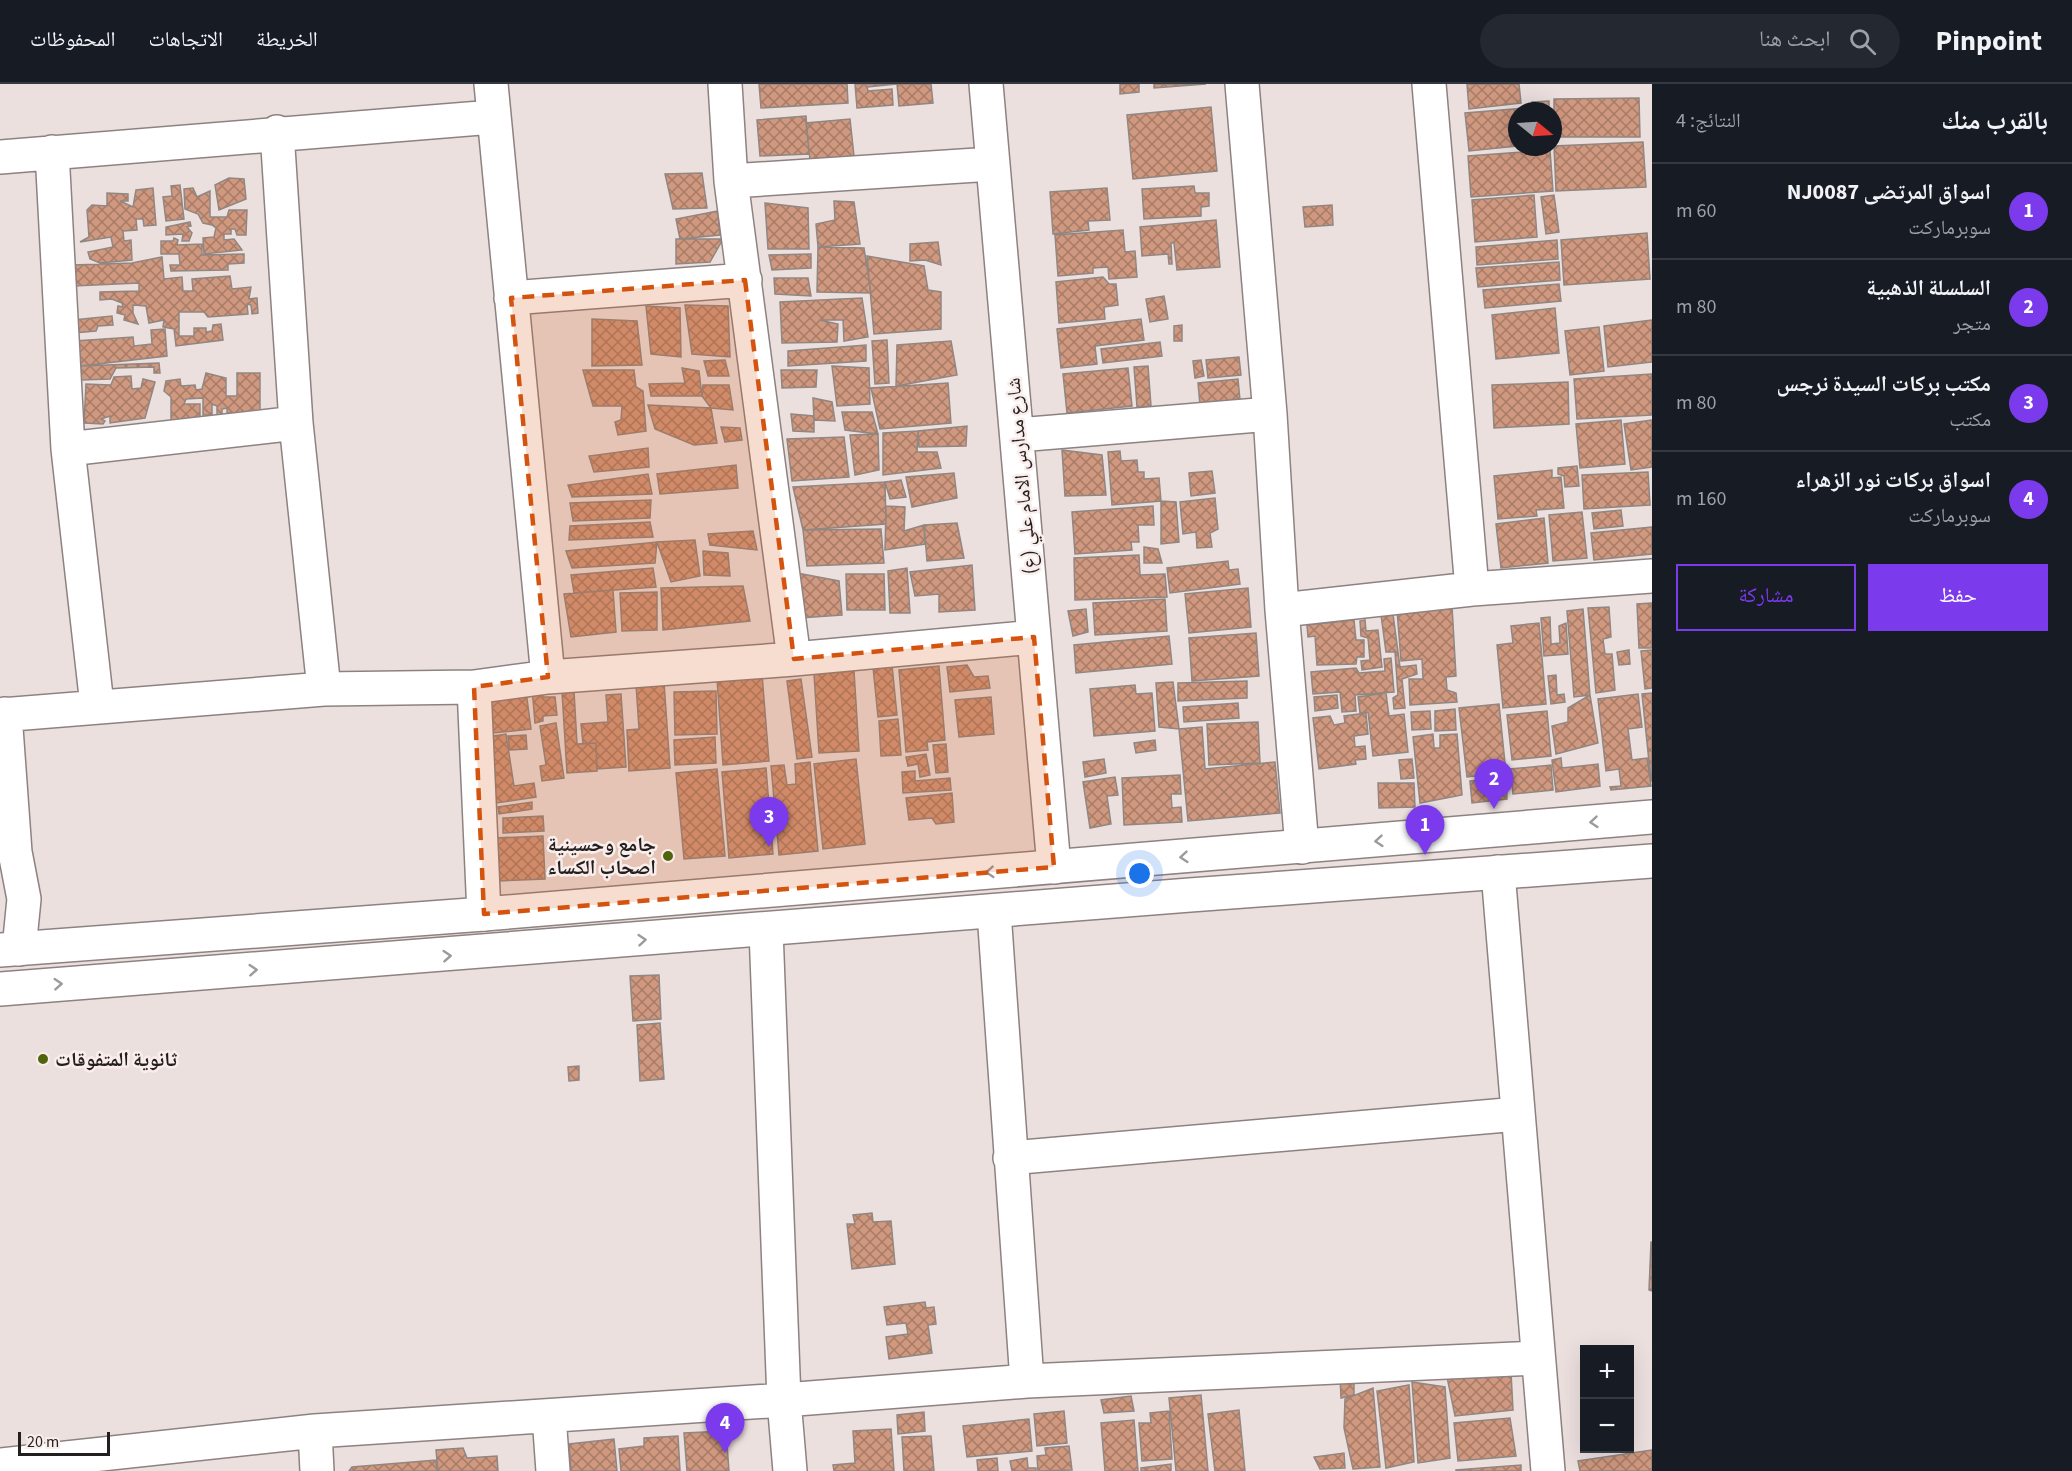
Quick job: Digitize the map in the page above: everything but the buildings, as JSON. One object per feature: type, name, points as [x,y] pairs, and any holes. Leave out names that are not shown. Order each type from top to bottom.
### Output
[{"type":"street","points":[[491,84],[548,677]]},
{"type":"street","points":[[725,84],[731,181],[795,659]]},
{"type":"street","name":"شارع مدارس الامام علي (ع)","points":[[986,84],[1054,867]]},
{"type":"street","points":[[1242,84],[1270,414],[1282,610],[1302,847]]},
{"type":"street","points":[[1429,84],[1472,589]]},
{"type":"street","points":[[0,157],[277,132],[493,117]]},
{"type":"street","points":[[277,132],[296,423],[324,689]]},
{"type":"street","points":[[52,152],[68,449],[97,705]]},
{"type":"street","points":[[731,181],[992,164]]},
{"type":"street","points":[[511,298],[745,280]]},
{"type":"street","points":[[1018,435],[1270,414]]},
{"type":"street","points":[[68,449],[296,423]]},
{"type":"street","points":[[1282,610],[1472,589],[1652,576]]},
{"type":"street","points":[[1034,637],[795,659],[548,677],[474,687],[324,689],[3,714],[15,852],[24,899],[10,950],[484,914],[1652,817]]},
{"type":"street","points":[[474,687],[484,914]]},
{"type":"street","points":[[0,989],[1652,861]]},
{"type":"street","points":[[1498,872],[1548,1471]]},
{"type":"street","points":[[994,912],[1027,1381]]},
{"type":"street","points":[[766,930],[784,1400],[790,1471]]},
{"type":"street","points":[[1010,1158],[1518,1114]]},
{"type":"street","points":[[0,1465],[315,1431],[784,1400],[1027,1381],[1537,1358]]},
{"type":"street","points":[[549,1416],[553,1471]]},
{"type":"street","points":[[315,1431],[317,1471]]},
{"type":"highlighted area","points":[[745,280],[794,659],[1034,637],[1054,867],[484,914],[474,687],[548,677],[511,298]]},
{"type":"place","name":"السلسلة الذهبية","points":[[1494,809]]},
{"type":"place","name":"مكتب بركات السيدة نرجس","points":[[769,847]]},
{"type":"place","name":"اسواق المرتضى NJ0087","points":[[1425,855]]},
{"type":"place","name":"جامع وحسينية اصحاب الكساء","points":[[668,856]]},
{"type":"place","name":"ثانوية المتفوقات","points":[[43,1059]]},
{"type":"place","name":"اسواق بركات نور الزهراء","points":[[725,1453]]}]
